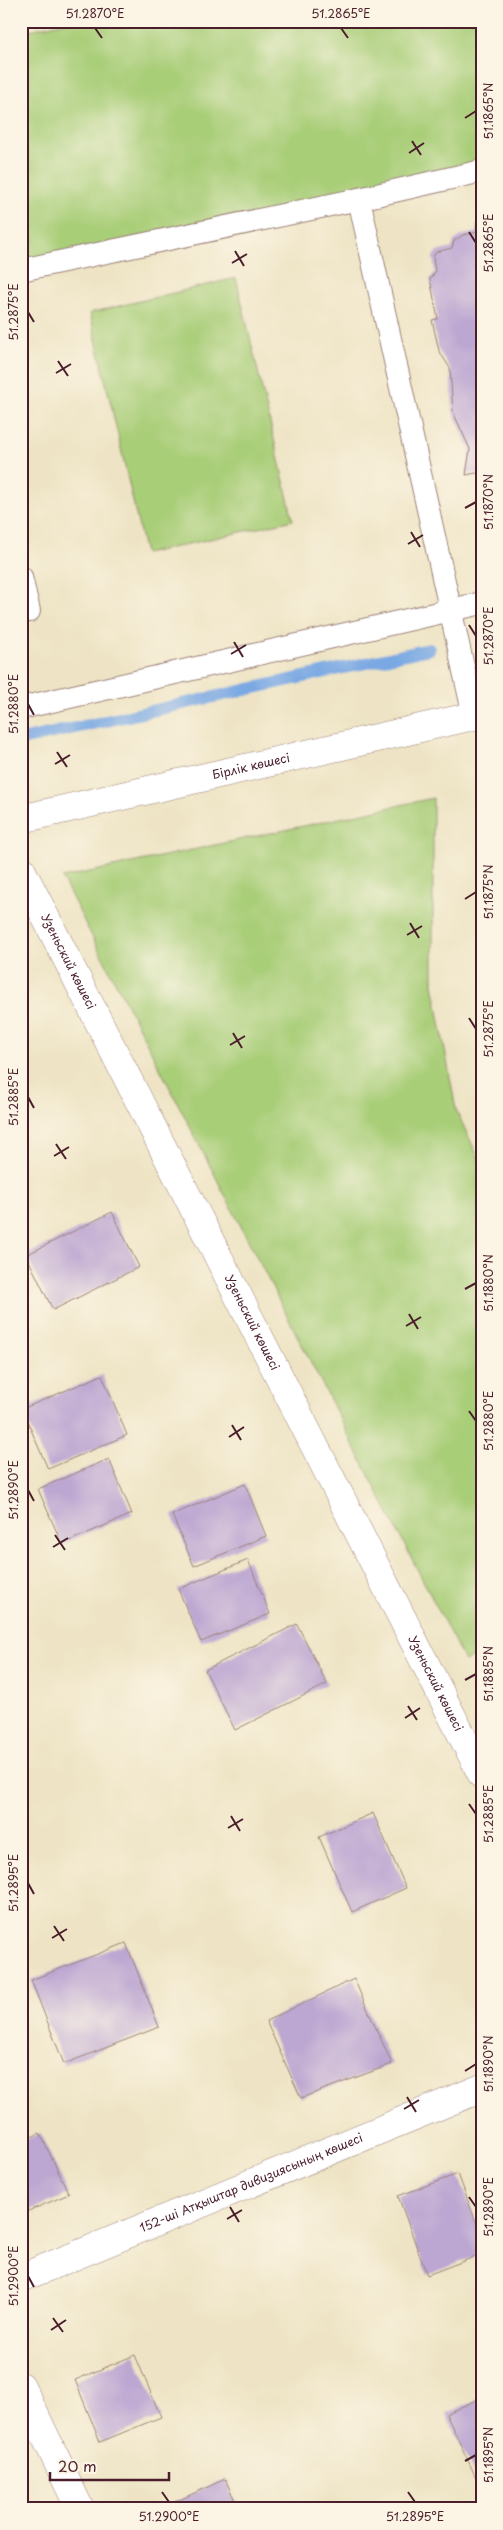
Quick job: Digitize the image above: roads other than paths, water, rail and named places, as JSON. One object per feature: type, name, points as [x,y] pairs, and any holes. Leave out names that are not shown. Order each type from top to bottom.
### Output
[{"type":"street","name":"Бірлік көшесі","points":[[21,819],[478,715]]},
{"type":"street","name":"Узеньский көшесі","points":[[21,869],[482,1775]]},
{"type":"street","name":"152-ші Атқыштар дивизиясының көшесі","points":[[21,2278],[482,2088]]},
{"type":"street","points":[[21,2386],[80,2509]]},
{"type":"lane","points":[[21,270],[359,199],[482,171]]},
{"type":"lane","points":[[359,199],[450,610],[478,715]]},
{"type":"lane","points":[[21,577],[29,611]]},
{"type":"lane","points":[[21,708],[482,604]]},
{"type":"waterway","points":[[21,740],[429,649]]}]
